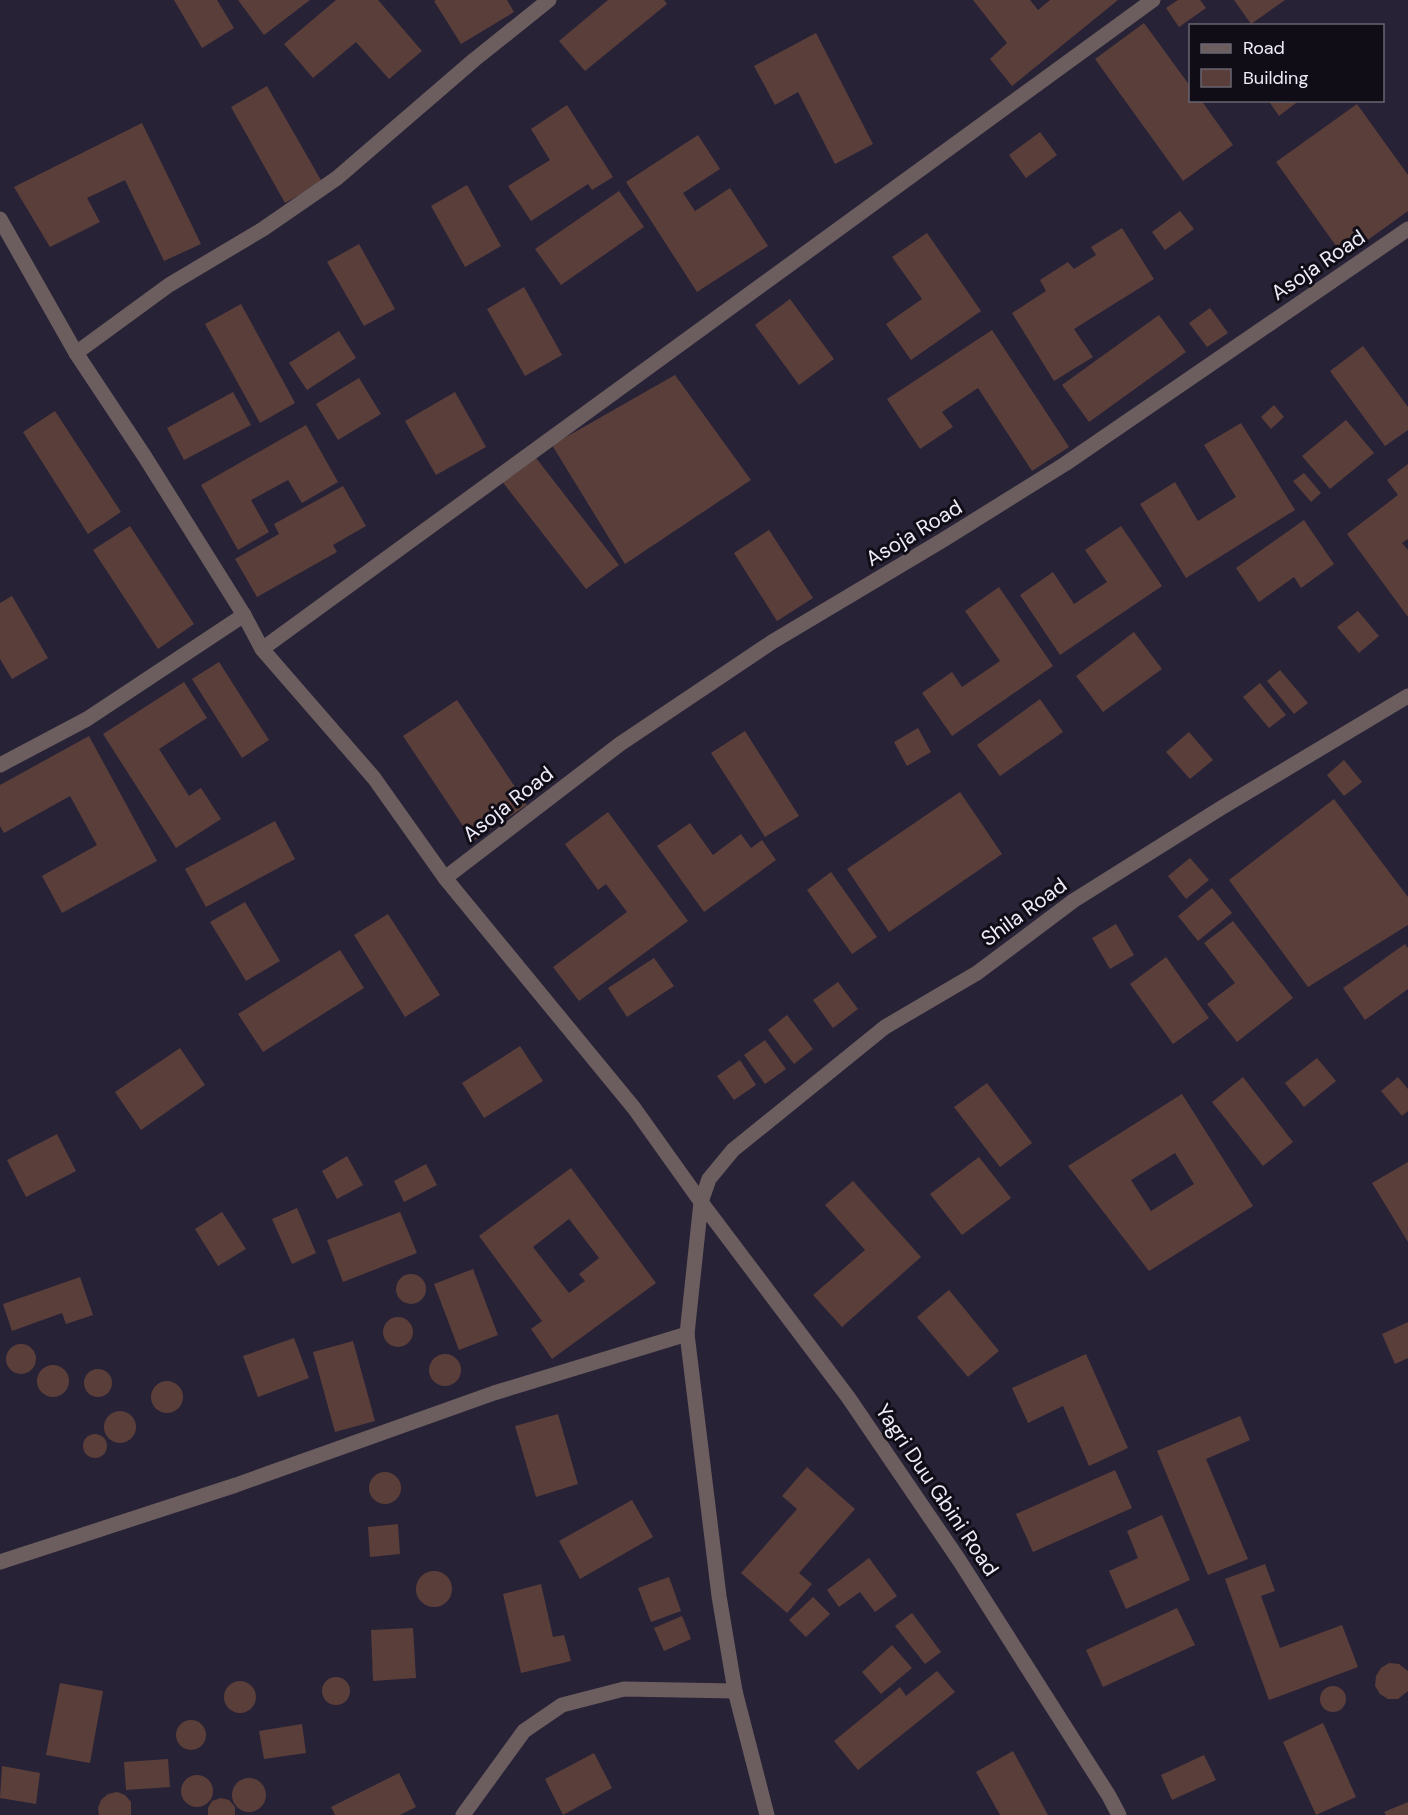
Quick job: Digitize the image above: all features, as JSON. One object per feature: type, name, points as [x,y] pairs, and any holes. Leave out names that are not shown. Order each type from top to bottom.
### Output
[{"type":"street","points":[[76,353],[169,285],[263,229],[337,178],[474,60],[549,0]]},
{"type":"street","points":[[262,649],[1153,0]]},
{"type":"street","name":"Yagri Duu Gbini Road","points":[[0,219],[76,353],[145,457],[244,615],[262,649],[374,778],[445,878],[634,1108],[701,1202],[848,1397],[959,1560],[1119,1815]]},
{"type":"street","name":"Asoja Road","points":[[445,878],[620,744],[772,642],[1065,464],[1408,229]]},
{"type":"street","points":[[0,765],[87,719],[244,615]]},
{"type":"street","name":"Shila Road","points":[[767,1815],[735,1692],[719,1596],[687,1334],[701,1202],[709,1179],[733,1150],[885,1027],[977,973],[1093,888],[1408,696]]},
{"type":"street","points":[[0,1562],[236,1485],[494,1393],[687,1334]]},
{"type":"street","points":[[463,1815],[524,1731],[562,1705],[624,1689],[735,1692]]},
{"type":"building","points":[[174,0],[217,0],[234,28],[202,48]]},
{"type":"building","points":[[238,0],[310,0],[264,35]]},
{"type":"building","points":[[336,0],[378,0],[422,51],[389,79],[356,42],[313,78],[284,44]]},
{"type":"building","points":[[507,0],[514,12],[461,44],[434,1]]},
{"type":"building","points":[[608,0],[664,0],[667,4],[585,71],[559,41]]},
{"type":"building","points":[[973,0],[1030,0],[1038,10],[1050,0],[1118,0],[1012,86],[990,59],[1007,43]]},
{"type":"building","points":[[1178,0],[1200,0],[1206,8],[1179,27],[1166,8]]},
{"type":"building","points":[[1234,0],[1285,0],[1251,24]]},
{"type":"building","points":[[1144,23],[1189,85],[1189,102],[1202,102],[1233,145],[1183,181],[1095,59]]},
{"type":"building","points":[[816,33],[873,144],[835,164],[798,92],[775,105],[754,66]]},
{"type":"building","points":[[267,86],[322,182],[285,203],[231,107]]},
{"type":"building","points":[[1269,102],[1297,102],[1279,116]]},
{"type":"building","points":[[1357,104],[1408,175],[1408,211],[1344,257],[1276,162]]},
{"type":"building","points":[[567,105],[613,177],[592,190],[588,184],[531,221],[508,186],[550,160],[531,129]]},
{"type":"building","points":[[142,123],[201,244],[164,261],[125,180],[87,198],[100,222],[50,247],[14,187]]},
{"type":"building","points":[[1040,132],[1057,155],[1026,178],[1009,155]]},
{"type":"building","points":[[698,135],[720,169],[683,193],[695,211],[730,188],[768,246],[697,292],[626,182]]},
{"type":"building","points":[[467,185],[501,246],[465,267],[431,206]]},
{"type":"building","points":[[619,191],[644,227],[561,285],[535,249]]},
{"type":"building","points":[[1180,211],[1194,229],[1165,250],[1152,232]]},
{"type":"building","points":[[1122,228],[1154,279],[1074,329],[1093,357],[1054,381],[1012,313],[1046,291],[1040,280],[1068,262],[1074,269],[1096,255],[1091,247]]},
{"type":"building","points":[[927,233],[981,311],[911,360],[886,324],[922,299],[892,257]]},
{"type":"building","points":[[359,244],[395,309],[364,326],[327,262]]},
{"type":"building","points":[[524,287],[562,355],[525,376],[487,309]]},
{"type":"building","points":[[790,299],[834,359],[799,385],[755,325]]},
{"type":"building","points":[[241,304],[295,403],[260,423],[205,324]]},
{"type":"building","points":[[1210,308],[1228,333],[1207,347],[1189,323]]},
{"type":"building","points":[[1159,315],[1186,352],[1089,422],[1062,385]]},
{"type":"building","points":[[992,330],[1069,447],[1032,471],[978,388],[942,412],[953,427],[920,449],[887,399]]},
{"type":"building","points":[[339,331],[356,358],[307,390],[289,363]]},
{"type":"building","points":[[1363,346],[1408,407],[1408,430],[1385,446],[1330,371]]},
{"type":"building","points":[[675,375],[751,480],[625,564],[552,445]]},
{"type":"building","points":[[359,378],[381,414],[338,440],[316,404]]},
{"type":"building","points":[[233,392],[251,425],[184,460],[167,428]]},
{"type":"building","points":[[455,392],[486,447],[436,475],[405,421]]},
{"type":"building","points":[[1274,405],[1284,417],[1271,429],[1261,417]]},
{"type":"building","points":[[55,411],[121,512],[88,534],[23,432]]},
{"type":"building","points":[[1346,420],[1374,453],[1330,489],[1302,456]]},
{"type":"building","points":[[1241,423],[1295,510],[1186,578],[1140,504],[1175,482],[1198,521],[1236,497],[1204,445]]},
{"type":"building","points":[[306,425],[338,482],[302,503],[288,480],[251,500],[269,532],[238,550],[201,485]]},
{"type":"building","points":[[533,454],[619,565],[586,589],[501,480]]},
{"type":"building","points":[[1408,464],[1408,539],[1402,543],[1408,550],[1408,617],[1347,534],[1398,495],[1387,480]]},
{"type":"building","points":[[1304,473],[1321,493],[1311,502],[1293,481]]},
{"type":"building","points":[[343,486],[366,526],[333,545],[337,552],[257,597],[235,559],[279,534],[274,524]]},
{"type":"building","points":[[1304,520],[1334,564],[1301,588],[1294,577],[1259,602],[1236,568]]},
{"type":"building","points":[[130,526],[194,624],[158,649],[93,550]]},
{"type":"building","points":[[1121,526],[1162,586],[1060,655],[1020,595],[1053,572],[1074,604],[1107,582],[1085,550]]},
{"type":"building","points":[[769,530],[813,598],[777,621],[734,553]]},
{"type":"building","points":[[999,587],[1053,666],[952,736],[922,693],[952,672],[962,687],[1000,661],[965,611]]},
{"type":"building","points":[[12,596],[48,658],[12,679],[0,659],[0,603]]},
{"type":"building","points":[[1358,611],[1379,636],[1359,653],[1337,627]]},
{"type":"building","points":[[1134,632],[1162,669],[1103,712],[1076,676]]},
{"type":"building","points":[[219,662],[269,740],[242,758],[192,679]]},
{"type":"building","points":[[1280,670],[1308,703],[1294,714],[1267,681]]},
{"type":"building","points":[[184,682],[207,718],[159,749],[189,796],[201,788],[221,819],[176,848],[103,734]]},
{"type":"building","points":[[1260,683],[1286,715],[1269,728],[1243,697]]},
{"type":"building","points":[[1040,699],[1063,732],[1000,776],[977,745]]},
{"type":"building","points":[[457,700],[527,805],[473,841],[403,736]]},
{"type":"building","points":[[918,728],[931,752],[907,766],[894,742]]},
{"type":"building","points":[[745,731],[799,816],[765,837],[711,753]]},
{"type":"building","points":[[1189,732],[1213,760],[1190,779],[1166,752]]},
{"type":"building","points":[[89,736],[157,861],[62,913],[42,876],[97,845],[70,796],[4,833],[0,826],[0,785]]},
{"type":"building","points":[[1344,760],[1362,782],[1344,796],[1327,775]]},
{"type":"building","points":[[960,792],[1002,854],[889,932],[847,869]]},
{"type":"building","points":[[1334,799],[1408,897],[1408,925],[1308,987],[1229,880]]},
{"type":"building","points":[[608,812],[688,921],[579,1001],[553,967],[627,912],[606,884],[598,890],[565,844]]},
{"type":"building","points":[[275,821],[295,859],[206,907],[185,869]]},
{"type":"building","points":[[690,823],[713,855],[741,834],[751,848],[762,840],[776,860],[704,912],[657,846]]},
{"type":"building","points":[[1190,858],[1209,880],[1186,899],[1168,876]]},
{"type":"building","points":[[831,872],[877,937],[852,954],[807,890]]},
{"type":"building","points":[[1212,888],[1232,913],[1198,941],[1178,916]]},
{"type":"building","points":[[245,902],[280,961],[246,981],[210,922]]},
{"type":"building","points":[[388,914],[440,995],[405,1017],[354,935]]},
{"type":"building","points":[[1233,921],[1293,998],[1237,1042],[1207,1004],[1235,983],[1204,943]]},
{"type":"building","points":[[1116,924],[1134,955],[1110,969],[1092,938]]},
{"type":"building","points":[[1405,944],[1408,948],[1408,989],[1365,1020],[1343,988]]},
{"type":"building","points":[[340,950],[364,988],[263,1052],[238,1014]]},
{"type":"building","points":[[1166,957],[1209,1018],[1173,1044],[1130,984]]},
{"type":"building","points":[[654,958],[674,986],[627,1017],[608,988]]},
{"type":"building","points":[[838,982],[858,1009],[833,1028],[813,1000]]},
{"type":"building","points":[[787,1015],[813,1049],[794,1064],[768,1030]]},
{"type":"building","points":[[765,1040],[786,1069],[765,1084],[744,1055]]},
{"type":"building","points":[[520,1046],[543,1081],[484,1118],[462,1083]]},
{"type":"building","points":[[180,1048],[205,1085],[141,1130],[115,1092]]},
{"type":"building","points":[[1317,1058],[1336,1081],[1304,1107],[1285,1083]]},
{"type":"building","points":[[740,1060],[756,1085],[734,1100],[717,1076]]},
{"type":"building","points":[[1243,1077],[1293,1142],[1263,1166],[1212,1102]]},
{"type":"building","points":[[1398,1077],[1408,1089],[1408,1111],[1402,1116],[1381,1091]]},
{"type":"building","points":[[987,1083],[1032,1143],[1000,1167],[954,1107]]},
{"type":"building","points":[[1182,1094],[1253,1206],[1149,1271],[1068,1166]],"holes":[[[1175,1153],[1194,1184],[1151,1211],[1131,1180]]]},
{"type":"building","points":[[57,1134],[76,1171],[26,1197],[7,1160]]},
{"type":"building","points":[[347,1156],[363,1185],[337,1199],[322,1171]]},
{"type":"building","points":[[979,1157],[1011,1198],[962,1235],[930,1194]]},
{"type":"building","points":[[1408,1162],[1408,1242],[1372,1183]]},
{"type":"building","points":[[426,1164],[437,1185],[404,1202],[394,1181]]},
{"type":"building","points":[[571,1168],[656,1283],[552,1359],[531,1329],[542,1321],[479,1236]],"holes":[[[569,1219],[599,1258],[579,1274],[585,1281],[569,1293],[533,1247]]]},
{"type":"building","points":[[853,1181],[921,1257],[842,1327],[813,1295],[865,1250],[825,1205]]},
{"type":"building","points":[[297,1208],[316,1253],[292,1264],[272,1219]]},
{"type":"building","points":[[222,1212],[246,1249],[218,1266],[195,1229]]},
{"type":"building","points":[[400,1212],[417,1253],[343,1282],[327,1240]]},
{"type":"building","points":[[473,1269],[498,1335],[459,1350],[434,1284]]},
{"type":"building","points":[[411,1274],[417,1275],[425,1283],[425,1295],[417,1303],[411,1304],[405,1303],[397,1295],[396,1289],[397,1283],[405,1275]]},
{"type":"building","points":[[80,1277],[93,1315],[66,1324],[62,1313],[12,1331],[3,1304]]},
{"type":"building","points":[[949,1290],[999,1351],[968,1377],[917,1317]]},
{"type":"building","points":[[398,1317],[409,1321],[413,1332],[409,1343],[398,1347],[387,1343],[383,1332],[387,1321]]},
{"type":"building","points":[[1408,1322],[1408,1358],[1395,1364],[1382,1334]]},
{"type":"building","points":[[294,1338],[309,1378],[258,1397],[243,1356]]},
{"type":"building","points":[[353,1341],[375,1421],[335,1432],[313,1352]]},
{"type":"building","points":[[21,1344],[31,1349],[36,1359],[31,1369],[21,1374],[11,1369],[6,1359],[11,1349]]},
{"type":"building","points":[[445,1354],[456,1359],[461,1370],[456,1381],[445,1386],[434,1381],[429,1370],[434,1359]]},
{"type":"building","points":[[1086,1354],[1128,1448],[1089,1466],[1063,1406],[1028,1423],[1012,1388]]},
{"type":"building","points":[[53,1365],[64,1370],[69,1381],[64,1392],[53,1397],[42,1392],[37,1381],[42,1370]]},
{"type":"building","points":[[98,1369],[108,1373],[112,1383],[108,1393],[98,1397],[88,1393],[84,1383],[88,1373]]},
{"type":"building","points":[[167,1381],[179,1385],[183,1397],[179,1409],[167,1413],[155,1409],[151,1397],[155,1385]]},
{"type":"building","points":[[120,1411],[131,1416],[136,1427],[131,1438],[120,1443],[109,1438],[104,1427],[109,1416]]},
{"type":"building","points":[[558,1414],[578,1484],[536,1497],[515,1426]]},
{"type":"building","points":[[1240,1416],[1250,1440],[1206,1459],[1248,1559],[1208,1575],[1157,1451]]},
{"type":"building","points":[[95,1434],[104,1437],[107,1446],[104,1455],[95,1458],[86,1455],[83,1446],[86,1437]]},
{"type":"building","points":[[807,1467],[855,1509],[799,1573],[812,1584],[787,1613],[741,1573],[797,1509],[782,1496]]},
{"type":"building","points":[[1115,1470],[1132,1508],[1033,1552],[1016,1514]]},
{"type":"building","points":[[385,1472],[396,1477],[401,1488],[396,1499],[385,1504],[374,1499],[369,1488],[374,1477]]},
{"type":"building","points":[[632,1500],[653,1537],[580,1579],[559,1541]]},
{"type":"building","points":[[1162,1515],[1190,1580],[1126,1609],[1109,1571],[1138,1558],[1127,1531]]},
{"type":"building","points":[[398,1524],[400,1554],[370,1557],[368,1527]]},
{"type":"building","points":[[869,1558],[897,1596],[875,1612],[860,1592],[839,1607],[827,1590]]},
{"type":"building","points":[[1265,1564],[1275,1591],[1261,1596],[1280,1648],[1342,1625],[1358,1667],[1269,1700],[1225,1579]]},
{"type":"building","points":[[434,1571],[447,1576],[452,1589],[447,1602],[434,1607],[421,1602],[416,1589],[421,1576]]},
{"type":"building","points":[[669,1577],[681,1611],[651,1622],[638,1588]]},
{"type":"building","points":[[541,1584],[553,1637],[564,1635],[571,1661],[521,1673],[503,1594]]},
{"type":"building","points":[[813,1597],[830,1614],[806,1637],[789,1620]]},
{"type":"building","points":[[1177,1608],[1195,1645],[1103,1687],[1086,1650]]},
{"type":"building","points":[[912,1613],[941,1652],[925,1664],[895,1626]]},
{"type":"building","points":[[682,1616],[691,1639],[664,1651],[654,1628]]},
{"type":"building","points":[[413,1628],[416,1678],[373,1681],[371,1630]]},
{"type":"building","points":[[892,1645],[912,1668],[881,1694],[862,1672]]},
{"type":"building","points":[[1389,1663],[1399,1664],[1408,1671],[1408,1691],[1398,1699],[1388,1699],[1380,1694],[1375,1686],[1376,1676],[1381,1668]]},
{"type":"building","points":[[937,1671],[955,1692],[858,1770],[834,1741],[900,1687],[906,1696]]},
{"type":"building","points":[[336,1677],[346,1681],[350,1691],[346,1701],[336,1705],[326,1701],[322,1691],[326,1681]]},
{"type":"building","points":[[240,1681],[251,1686],[256,1697],[251,1708],[240,1713],[229,1708],[224,1697],[229,1686]]},
{"type":"building","points":[[60,1683],[103,1691],[90,1763],[46,1755]]},
{"type":"building","points":[[1333,1686],[1342,1690],[1346,1699],[1342,1708],[1333,1712],[1324,1708],[1320,1699],[1324,1690]]},
{"type":"building","points":[[191,1720],[202,1724],[206,1735],[202,1746],[191,1750],[180,1746],[176,1735],[180,1724]]},
{"type":"building","points":[[1323,1723],[1356,1797],[1316,1815],[1283,1742]]},
{"type":"building","points":[[302,1724],[306,1753],[264,1759],[259,1731]]},
{"type":"building","points":[[1013,1751],[1048,1815],[1000,1815],[976,1772]]},
{"type":"building","points":[[594,1753],[612,1788],[563,1815],[545,1779]]},
{"type":"building","points":[[1204,1755],[1216,1780],[1172,1800],[1161,1775]]},
{"type":"building","points":[[168,1759],[170,1787],[126,1790],[124,1762]]},
{"type":"building","points":[[2,1766],[40,1773],[36,1804],[0,1798]]},
{"type":"building","points":[[399,1773],[416,1807],[400,1815],[335,1815],[331,1807]]},
{"type":"building","points":[[197,1775],[208,1780],[213,1791],[208,1802],[197,1807],[186,1802],[181,1791],[186,1780]]},
{"type":"building","points":[[249,1778],[261,1783],[266,1795],[261,1807],[249,1812],[237,1807],[232,1795],[237,1783]]},
{"type":"building","points":[[117,1792],[125,1795],[131,1802],[131,1815],[99,1815],[98,1808],[101,1800],[108,1794]]},
{"type":"building","points":[[221,1798],[229,1800],[235,1807],[235,1815],[208,1815],[208,1808],[212,1801]]},
{"type":"building","points":[[1408,1802],[1408,1815],[1386,1815],[1384,1812]]}]
